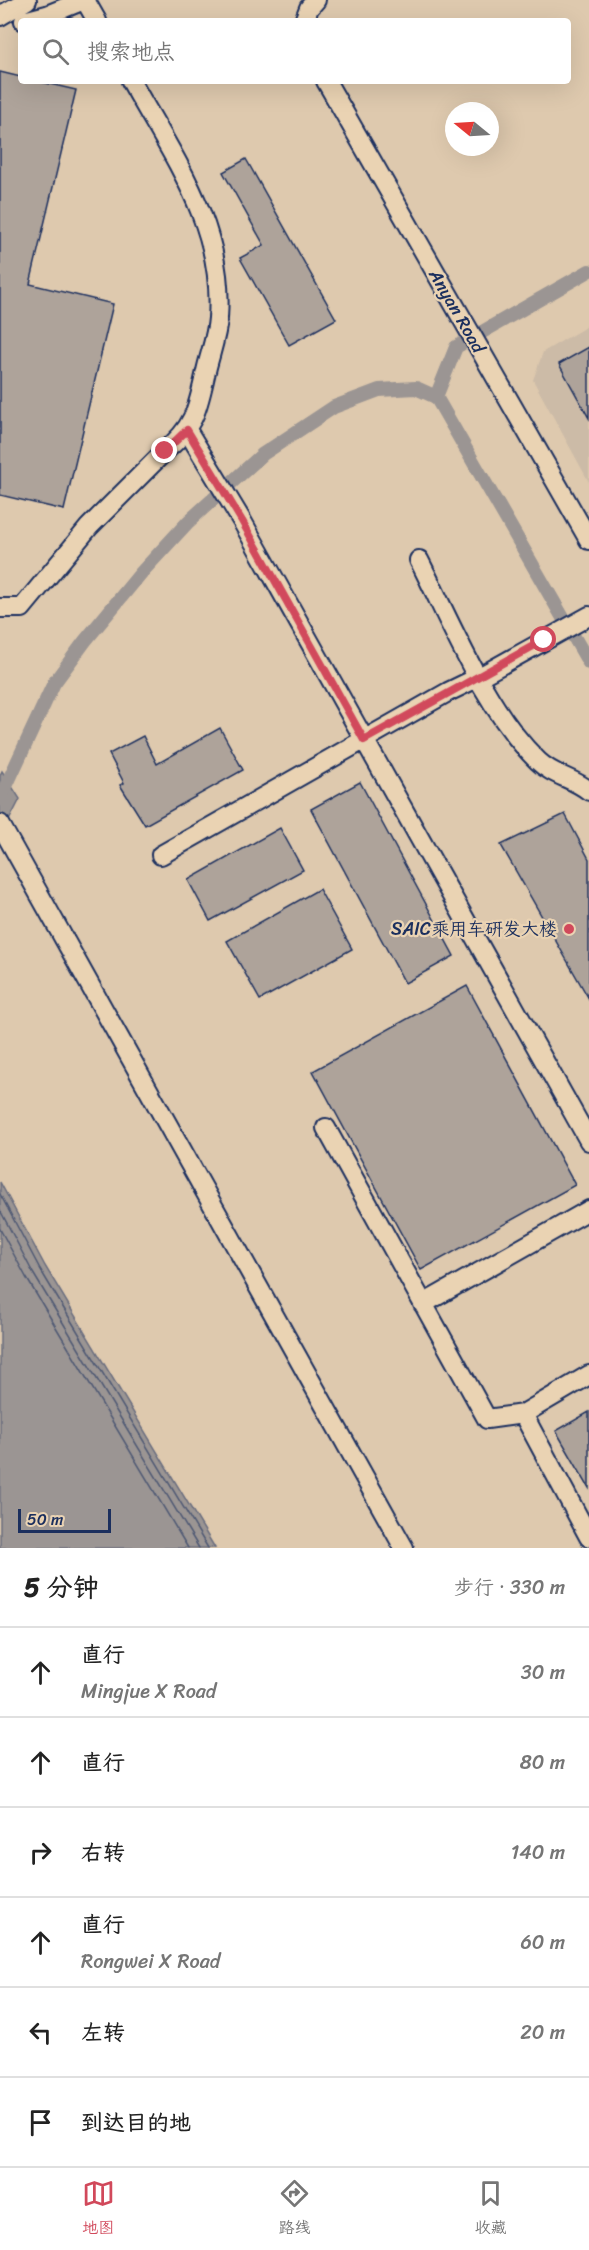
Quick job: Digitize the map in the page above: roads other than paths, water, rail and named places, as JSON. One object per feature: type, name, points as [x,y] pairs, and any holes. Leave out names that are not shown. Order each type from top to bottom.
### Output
[{"type":"street","points":[[0,16],[27,0]]},
{"type":"street","points":[[34,18],[84,0],[95,18]]},
{"type":"street","points":[[305,18],[309,8],[316,0]]},
{"type":"street","points":[[0,30],[18,23]]},
{"type":"street","points":[[0,608],[22,608],[89,527],[187,430],[196,414],[218,320],[215,255],[192,190],[132,84]]},
{"type":"street","name":"Anyan Road","points":[[328,84],[589,540]]},
{"type":"street","points":[[187,430],[242,521],[589,1141]]},
{"type":"street","points":[[419,560],[479,677],[511,731],[526,749],[554,774],[589,791]]},
{"type":"street","points":[[161,855],[448,692],[589,616]]},
{"type":"street","points":[[0,824],[404,1548]]},
{"type":"street","points":[[326,1128],[487,1419],[523,1414],[589,1375]]},
{"type":"street","points":[[423,1304],[589,1210]]},
{"type":"street","points":[[523,1414],[589,1537]]},
{"type":"water","points":[[2,771],[20,799],[0,838],[0,775]]},
{"type":"water","points":[[0,1182],[45,1266],[215,1548],[0,1548]]},
{"type":"waterway","points":[[436,397],[456,347],[589,271]]},
{"type":"waterway","points":[[0,799],[54,683],[141,573],[188,522],[263,454],[334,407],[379,390],[416,388],[436,397],[589,663]]},
{"type":"place","name":"SAIC乘用车研发大楼","points":[[569,929]]}]
